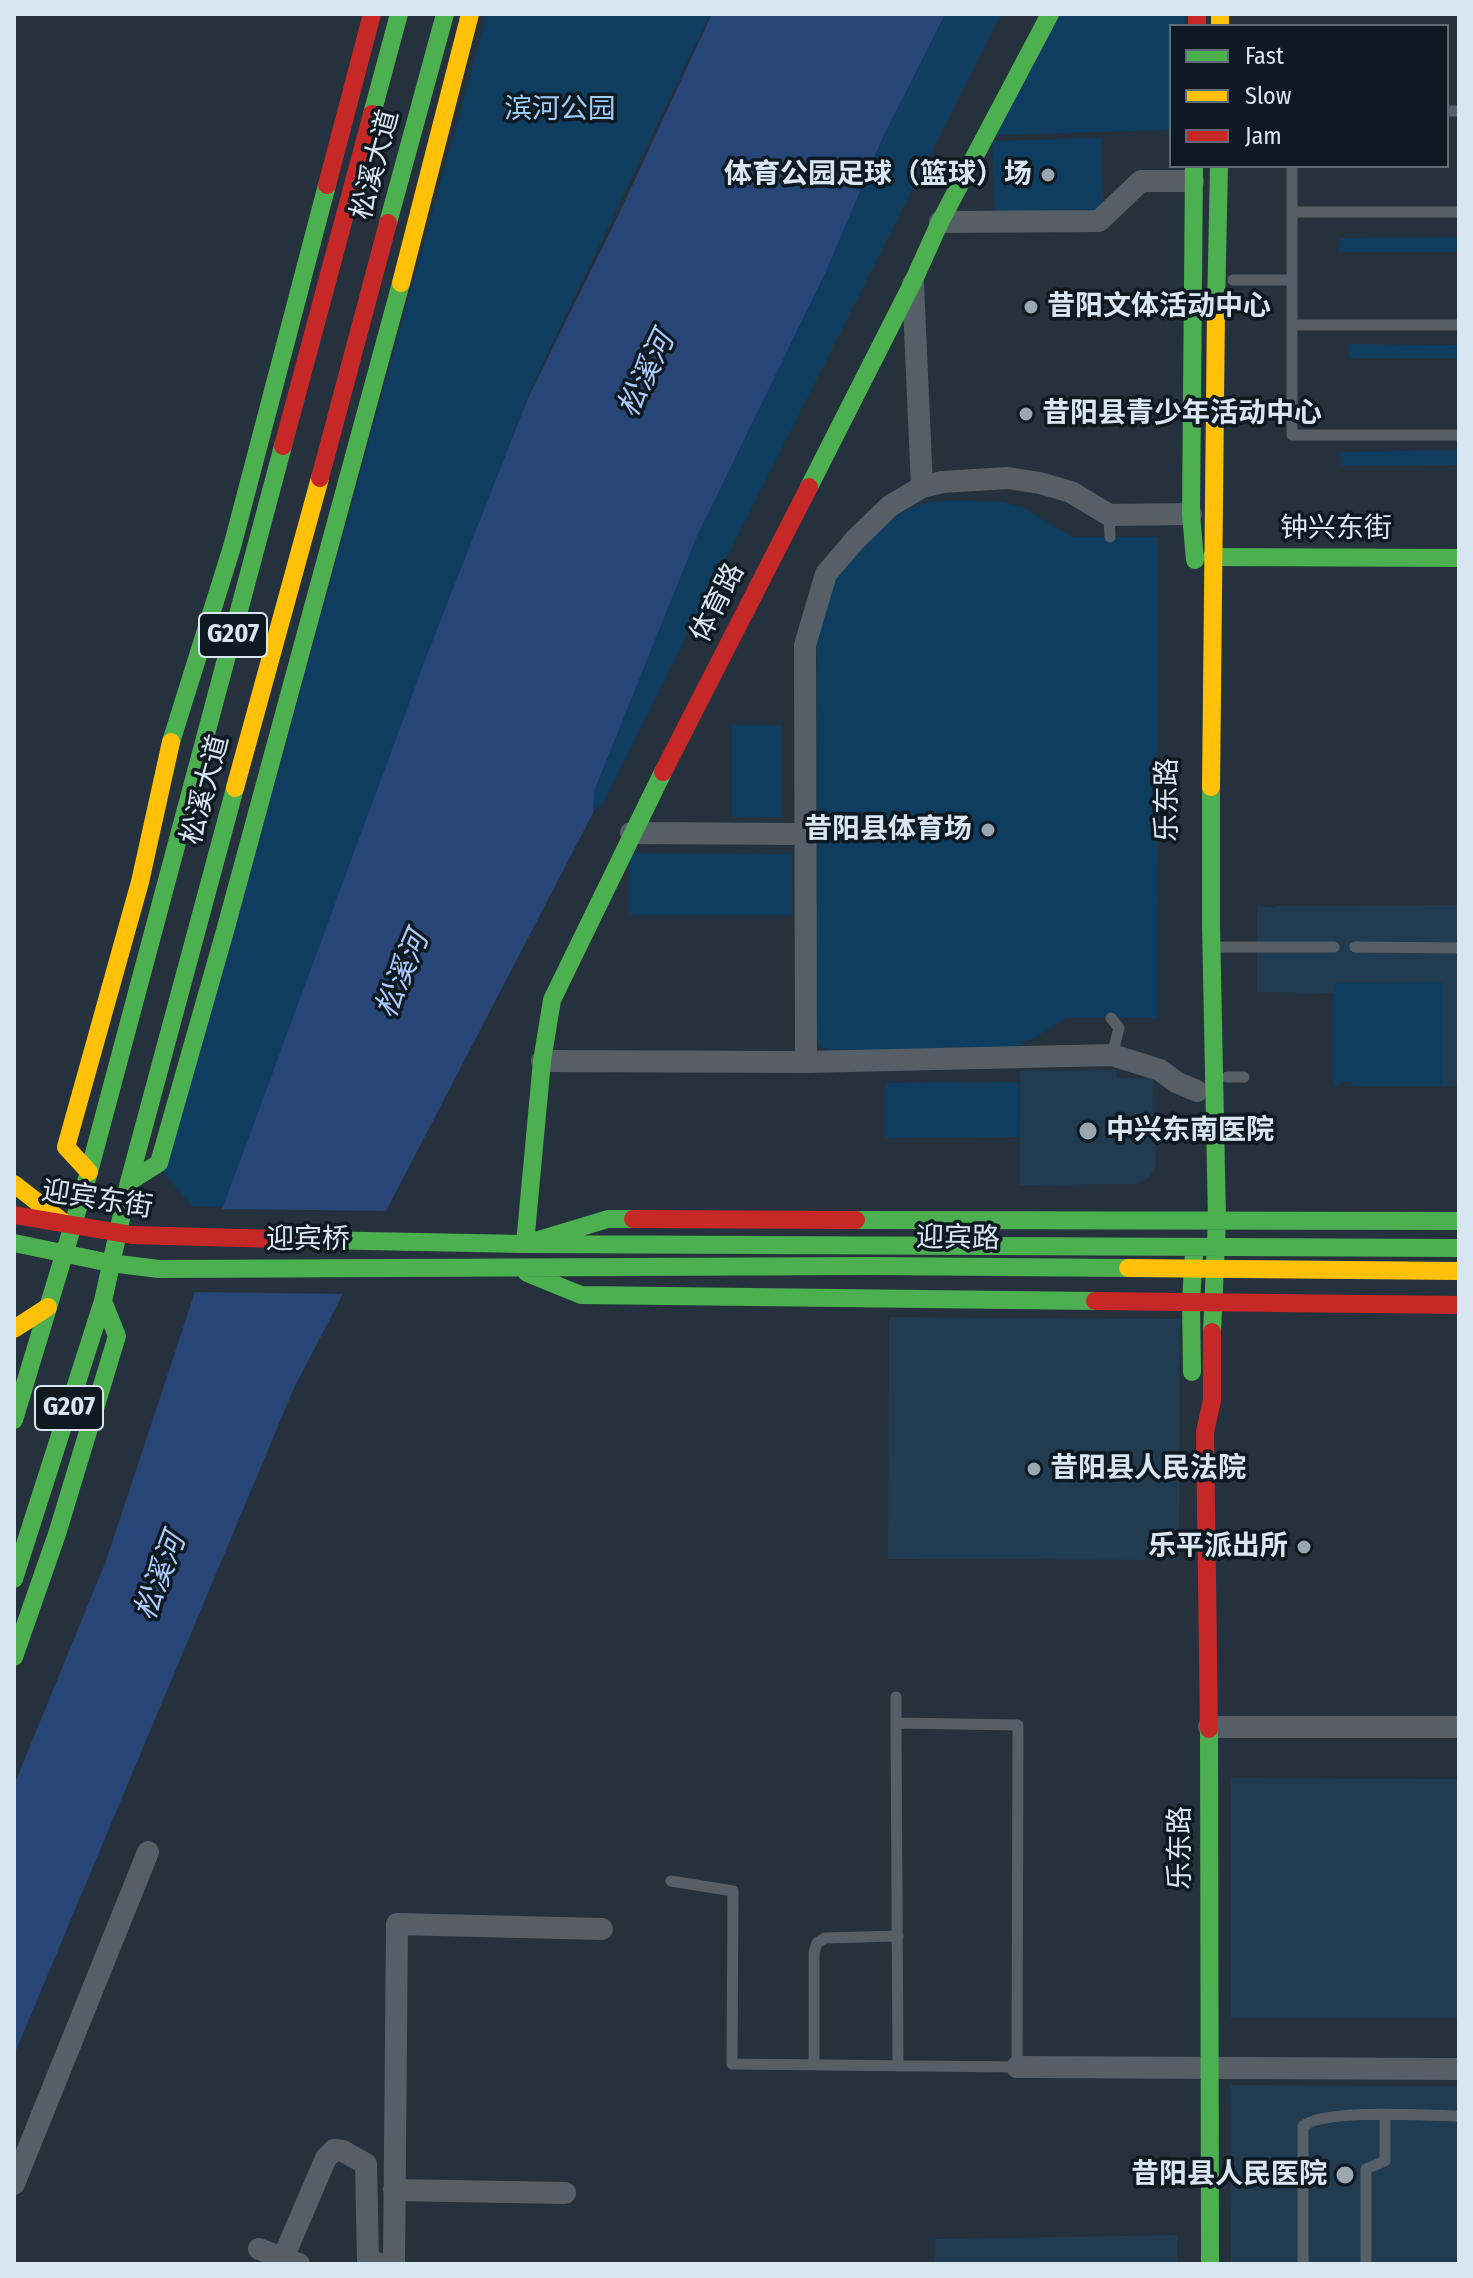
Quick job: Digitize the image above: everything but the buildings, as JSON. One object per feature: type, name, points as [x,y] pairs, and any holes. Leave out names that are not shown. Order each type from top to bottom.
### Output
[{"type":"main road","points":[[89,1172],[66,1147],[140,882],[172,735],[232,547],[372,14]]},
{"type":"main road","name":"松溪大道","points":[[14,1420],[89,1172],[399,14]]},
{"type":"main road","points":[[129,1182],[159,1163],[397,299],[470,14]]},
{"type":"main road","name":"体育路","points":[[525,1244],[542,1061],[552,1000],[631,833],[913,282],[940,222],[1050,14]]},
{"type":"main road","points":[[444,21],[464,33]]},
{"type":"main road","name":"松溪大道","points":[[14,1579],[103,1301],[129,1182],[444,21]]},
{"type":"main road","name":"乐东路","points":[[1210,2264],[1205,1432],[1212,1400],[1212,1301],[1217,1220],[1211,947],[1212,557],[1219,168]]},
{"type":"main road","name":"乐东路","points":[[1194,174],[1191,514],[1195,571],[1197,1159]]},
{"type":"main road","name":"钟兴东街","points":[[1212,557],[1459,558]]},
{"type":"main road","points":[[14,1184],[71,1228]]},
{"type":"main road","points":[[525,1244],[608,1219],[1196,1212],[1217,1220],[1459,1221]]},
{"type":"main road","name":"乐东路","points":[[1196,1212],[1191,1301],[1192,1392],[1205,1432]]},
{"type":"main road","name":"迎宾东街","points":[[14,1215],[119,1236],[172,1238]]},
{"type":"main road","points":[[869,1218],[870,1244]]},
{"type":"main road","name":"迎宾桥","points":[[172,1238],[467,1243]]},
{"type":"main road","name":"迎宾东街","points":[[14,1243],[110,1263],[159,1269]]},
{"type":"main road","name":"迎宾路","points":[[467,1243],[1459,1248]]},
{"type":"main road","points":[[14,1261],[63,1254]]},
{"type":"main road","points":[[870,1266],[870,1297]]},
{"type":"main road","name":"迎宾路","points":[[457,1267],[870,1266],[1459,1271]]},
{"type":"main road","name":"迎宾桥","points":[[159,1269],[457,1267]]},
{"type":"main road","points":[[514,1268],[581,1295],[1459,1305]]},
{"type":"main road","points":[[14,1657],[57,1534],[117,1336],[103,1301]]},
{"type":"main road","points":[[14,1329],[48,1307]]},
{"type":"street","points":[[940,222],[1099,221],[1141,181],[1194,174]]},
{"type":"street","points":[[913,282],[922,487]]},
{"type":"street","points":[[806,1062],[805,645],[826,574],[890,506],[922,487],[973,479],[1030,481],[1071,492],[1110,526],[1191,514]]},
{"type":"street","points":[[631,833],[805,834]]},
{"type":"street","points":[[542,1061],[806,1062],[1112,1055],[1160,1070],[1176,1082],[1197,1091]]},
{"type":"street","points":[[1209,1727],[1459,1727]]},
{"type":"street","points":[[14,2184],[148,1852]]},
{"type":"street","points":[[394,2264],[397,1924],[602,1929]]},
{"type":"street","points":[[1017,2067],[1459,2069]]},
{"type":"street","points":[[259,2249],[291,2261],[326,2158],[334,2150],[343,2151],[366,2164],[368,2260],[380,2264]]},
{"type":"street","points":[[394,2190],[565,2193]]},
{"type":"lane","points":[[1292,168],[1292,435],[1459,435]]},
{"type":"lane","points":[[1292,212],[1459,212]]},
{"type":"lane","points":[[1233,280],[1292,280]]},
{"type":"lane","points":[[1292,325],[1459,325]]},
{"type":"lane","points":[[1211,947],[1334,947]]},
{"type":"lane","points":[[1355,947],[1459,948]]},
{"type":"lane","points":[[1111,1018],[1119,1028],[1112,1055]]},
{"type":"lane","points":[[1227,1077],[1244,1077]]},
{"type":"lane","points":[[896,1697],[898,2066]]},
{"type":"lane","points":[[671,1881],[733,1891],[732,2064],[1017,2067],[1018,1725],[896,1723]]},
{"type":"lane","points":[[814,2065],[814,1953],[817,1943],[825,1938],[898,1936]]},
{"type":"lane","points":[[1303,2264],[1303,2126],[1312,2120],[1345,2115],[1459,2116]]},
{"type":"lane","points":[[1366,2264],[1366,2169],[1385,2161],[1385,2116]]},
{"type":"shaded area","points":[[1459,905],[1459,1086],[1353,1086],[1352,1082],[1340,1082],[1339,1086],[1334,1086],[1334,993],[1257,992],[1257,906]]},
{"type":"shaded area","name":"中兴东南医院","points":[[1116,1070],[1117,1078],[1154,1078],[1156,1165],[1149,1178],[1137,1184],[1020,1185],[1020,1071]]},
{"type":"shaded area","name":"昔阳县人民法院","points":[[889,1317],[1180,1319],[1179,1560],[888,1559]]},
{"type":"shaded area","points":[[1231,1778],[1459,1779],[1459,2018],[1231,2018]]},
{"type":"shaded area","name":"昔阳县人民医院","points":[[1230,2085],[1459,2086],[1459,2264],[1231,2264]]},
{"type":"shaded area","points":[[1177,2235],[1177,2264],[935,2264],[934,2239]]},
{"type":"green space","name":"滨河公园","points":[[487,14],[710,14],[527,397],[227,1207],[192,1206],[163,1172],[235,926]]},
{"type":"green space","points":[[931,14],[1001,14],[603,803],[587,817],[588,789],[686,535]]},
{"type":"green space","points":[[1056,14],[1185,14],[1185,24],[1169,24],[1169,130],[995,135]]},
{"type":"green space","name":"体育公园足球（篮球）场","points":[[1101,138],[1103,210],[995,213],[992,141]]},
{"type":"green space","points":[[1459,237],[1459,252],[1339,252],[1339,238]]},
{"type":"green space","points":[[1349,344],[1459,345],[1459,358],[1349,358]]},
{"type":"green space","points":[[1459,450],[1459,465],[1341,466],[1340,452]]},
{"type":"green space","name":"昔阳县体育场","points":[[999,501],[1024,508],[1072,537],[1158,537],[1157,1018],[1066,1018],[1035,1038],[1012,1047],[831,1051],[821,1047],[817,1039],[817,643],[826,597],[849,558],[871,534],[897,515],[925,503]]},
{"type":"green space","points":[[732,725],[782,725],[782,817],[732,817]]},
{"type":"green space","points":[[629,853],[792,854],[792,915],[629,915]]},
{"type":"green space","points":[[1443,982],[1443,1086],[1353,1086],[1352,1082],[1340,1082],[1339,1086],[1334,1086],[1334,983]]},
{"type":"green space","points":[[1019,1082],[1020,1137],[885,1138],[885,1083]]},
{"type":"water","name":"松溪河","points":[[712,14],[945,14],[882,139],[827,269],[697,536],[594,791],[593,813],[294,1388],[14,2055],[14,1785],[106,1561],[223,1207],[427,655],[528,398],[618,216]]},
{"type":"pier","points":[[218,1209],[392,1211],[348,1294],[190,1292]]},
{"type":"traffic: fast","points":[[372,114],[399,14]]},
{"type":"traffic: fast","points":[[388,223],[445,14]]},
{"type":"traffic: fast","points":[[809,487],[940,222],[1050,14]]},
{"type":"traffic: fast","points":[[1194,168],[1191,514],[1195,560]]},
{"type":"traffic: fast","points":[[1216,308],[1219,168]]},
{"type":"traffic: fast","points":[[171,742],[232,547],[327,185]]},
{"type":"traffic: fast","points":[[129,1182],[159,1163],[401,283]]},
{"type":"traffic: fast","points":[[14,1420],[89,1172],[283,446]]},
{"type":"traffic: fast","points":[[1212,557],[1459,558]]},
{"type":"traffic: fast","points":[[633,1219],[608,1219],[525,1244],[542,1061],[552,1000],[663,772]]},
{"type":"traffic: fast","points":[[1211,787],[1217,1220],[1212,1332]]},
{"type":"traffic: fast","points":[[14,1579],[103,1301],[129,1182],[235,788]]},
{"type":"traffic: fast","points":[[856,1220],[1459,1221]]},
{"type":"traffic: fast","points":[[314,1240],[525,1244],[1459,1248]]},
{"type":"traffic: fast","points":[[14,1243],[110,1263],[159,1269],[1128,1268]]},
{"type":"traffic: fast","points":[[1192,1372],[1194,1252]]},
{"type":"traffic: fast","points":[[527,1273],[581,1295],[1095,1301]]},
{"type":"traffic: fast","points":[[14,1657],[57,1534],[117,1336],[103,1301]]},
{"type":"traffic: fast","points":[[1209,1729],[1210,2264]]},
{"type":"traffic: slow","points":[[401,283],[470,14]]},
{"type":"traffic: slow","points":[[1220,14],[1220,24]]},
{"type":"traffic: slow","points":[[1211,787],[1216,308]]},
{"type":"traffic: slow","points":[[235,788],[320,478]]},
{"type":"traffic: slow","points":[[89,1172],[66,1147],[140,882],[171,742]]},
{"type":"traffic: slow","points":[[14,1184],[63,1222]]},
{"type":"traffic: slow","points":[[1128,1268],[1459,1271]]},
{"type":"traffic: slow","points":[[14,1329],[48,1307]]},
{"type":"traffic: jam","points":[[327,185],[372,14]]},
{"type":"traffic: jam","points":[[1197,14],[1197,24]]},
{"type":"traffic: jam","points":[[283,446],[372,114]]},
{"type":"traffic: jam","points":[[320,478],[388,223]]},
{"type":"traffic: jam","points":[[663,772],[809,487]]},
{"type":"traffic: jam","points":[[14,1215],[132,1235],[314,1240]]},
{"type":"traffic: jam","points":[[633,1219],[856,1220]]},
{"type":"traffic: jam","points":[[1095,1301],[1459,1305]]},
{"type":"traffic: jam","points":[[1209,1729],[1205,1432],[1212,1400],[1212,1332]]},
{"type":"place","name":"体育公园足球（篮球）场","points":[[1048,175]]},
{"type":"place","name":"昔阳文体活动中心","points":[[1031,307]]},
{"type":"place","name":"昔阳县青少年活动中心","points":[[1026,414]]},
{"type":"place","name":"昔阳县体育场","points":[[988,830]]},
{"type":"place","name":"中兴东南医院","points":[[1088,1131]]},
{"type":"place","name":"昔阳县人民法院","points":[[1034,1469]]},
{"type":"place","name":"乐平派出所","points":[[1304,1547]]},
{"type":"place","name":"昔阳县人民医院","points":[[1345,2175]]}]
